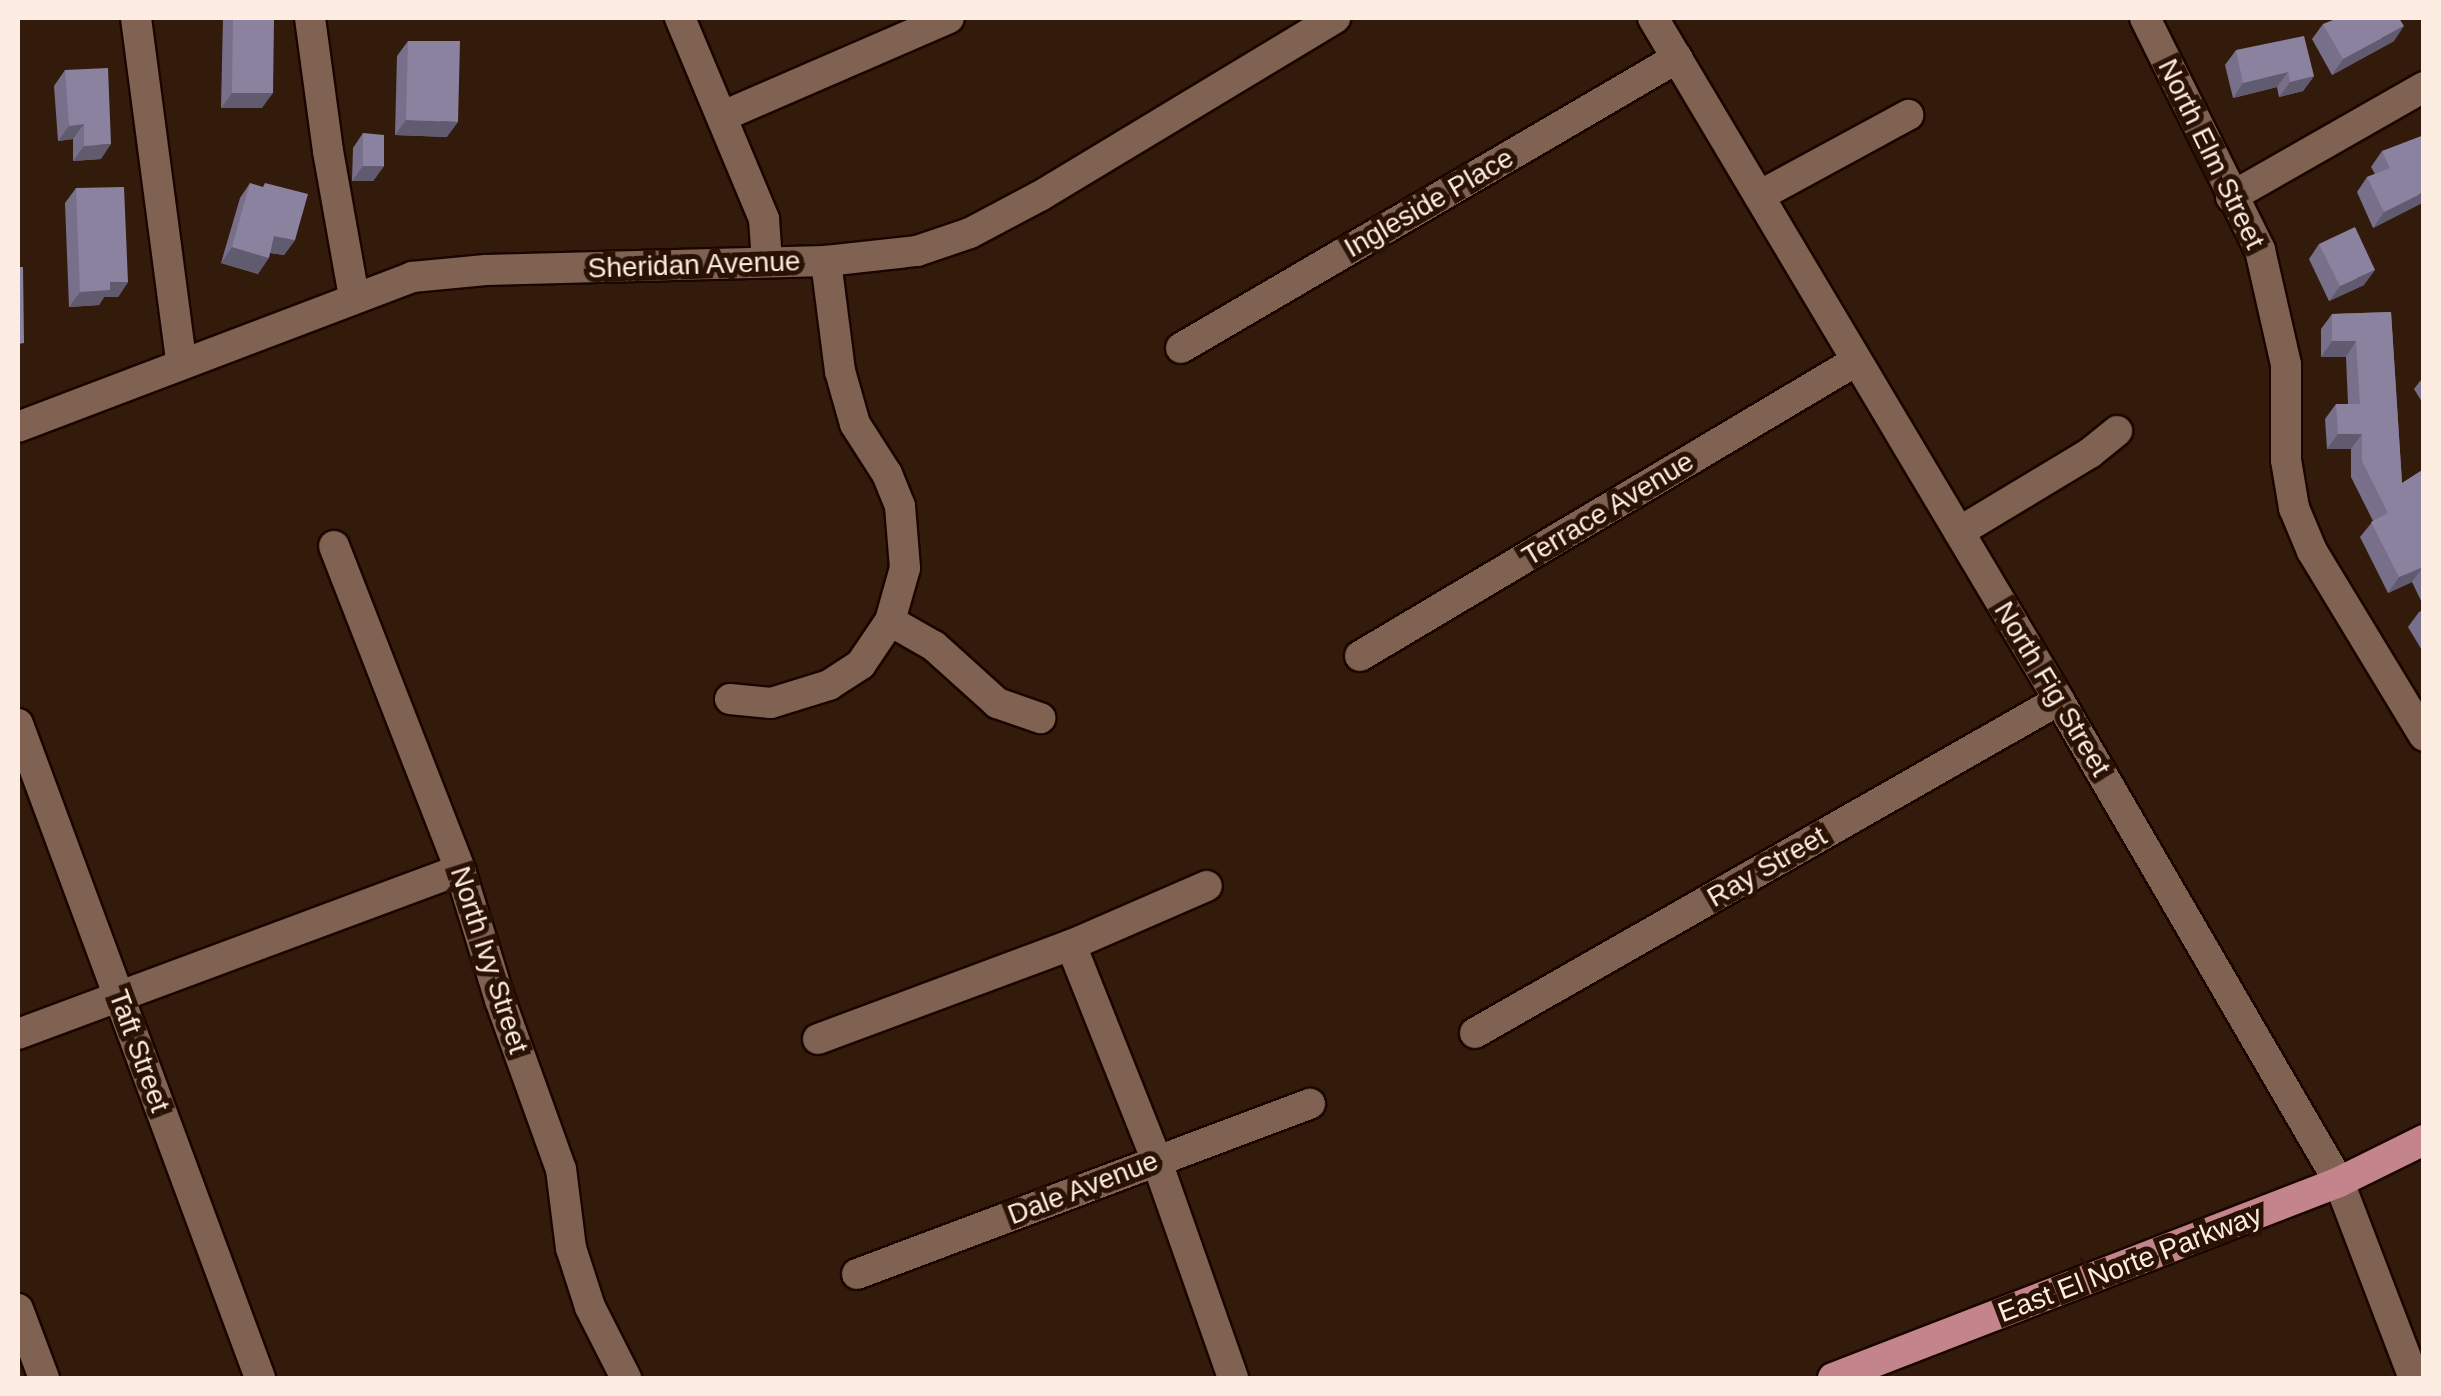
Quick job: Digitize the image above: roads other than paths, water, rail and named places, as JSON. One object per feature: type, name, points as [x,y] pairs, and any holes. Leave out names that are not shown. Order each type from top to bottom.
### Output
[{"type":"main road","name":"East El Norte Parkway","points":[[1834,1378],[2339,1182],[2424,1140]]},
{"type":"street","points":[[136,18],[181,362]]},
{"type":"street","points":[[310,18],[354,297]]},
{"type":"street","points":[[680,18],[764,219],[767,262]]},
{"type":"street","points":[[723,116],[948,18]]},
{"type":"street","name":"Sheridan Avenue","points":[[18,427],[412,277],[459,271],[826,261],[917,251],[970,233],[1040,196],[1336,18]]},
{"type":"street","name":"North Fig Street","points":[[1653,18],[2059,700],[2339,1182],[2412,1378]]},
{"type":"street","name":"North Elm Street","points":[[2145,18],[2230,197],[2260,250],[2286,364],[2286,460],[2294,508],[2312,551],[2424,736]]},
{"type":"street","name":"Ingleside Place","points":[[1181,348],[1678,58]]},
{"type":"street","points":[[2230,197],[2424,87]]},
{"type":"street","points":[[1759,196],[1908,115]]},
{"type":"street","points":[[730,699],[771,702],[829,685],[860,664],[890,621],[906,568],[900,506],[887,474],[856,424],[840,371],[826,261]]},
{"type":"street","name":"Terrace Avenue","points":[[1360,656],[1856,362]]},
{"type":"street","points":[[1958,532],[2090,453],[2117,431]]},
{"type":"street","name":"North Ivy Street","points":[[334,546],[460,870],[500,1000],[560,1169],[571,1248],[590,1307],[626,1378]]},
{"type":"street","points":[[890,621],[934,646],[997,703],[1040,718]]},
{"type":"street","name":"Ray Street","points":[[1475,1033],[2059,700]]},
{"type":"street","name":"Taft Street","points":[[18,724],[260,1378]]},
{"type":"street","points":[[18,1034],[460,870]]},
{"type":"street","points":[[818,1039],[1071,945],[1207,886]]},
{"type":"street","points":[[1071,945],[1156,1159],[1233,1378]]},
{"type":"street","name":"Dale Avenue","points":[[858,1274],[1310,1104]]},
{"type":"street","points":[[18,1309],[44,1378]]}]
